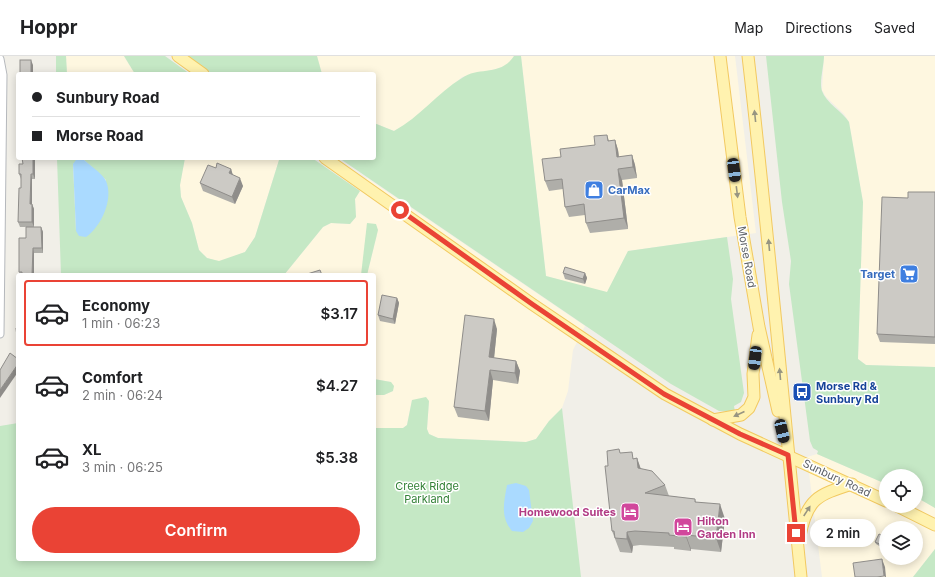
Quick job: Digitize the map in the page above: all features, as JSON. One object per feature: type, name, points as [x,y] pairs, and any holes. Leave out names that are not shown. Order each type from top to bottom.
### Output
[{"type":"main road","points":[[178,56],[201,72]]},
{"type":"main road","name":"Morse Road","points":[[720,56],[740,217],[759,327],[788,455]]},
{"type":"main road","name":"Morse Road","points":[[748,56],[766,213],[788,455],[801,577]]},
{"type":"main road","name":"Sunbury Road","points":[[328,160],[664,394],[713,420],[879,498]]},
{"type":"main road","points":[[713,420],[741,415],[749,408],[754,397],[753,374],[759,327]]},
{"type":"main road","points":[[798,548],[804,516],[815,500],[827,492],[852,484]]},
{"type":"main road","points":[[911,513],[935,525]]},
{"type":"street","points":[[0,59],[3,75],[0,334]]},
{"type":"shaded area","points":[[66,56],[124,56],[134,72],[67,72]]},
{"type":"shaded area","points":[[317,56],[514,56],[508,65],[462,77],[409,123],[394,131],[376,124],[376,72],[321,72]]},
{"type":"shaded area","points":[[521,56],[735,56],[756,233],[628,251],[607,293],[546,276]]},
{"type":"shaded area","points":[[824,56],[935,56],[935,367],[866,365],[858,359],[863,202],[849,122],[844,114],[826,97],[822,90]]},
{"type":"shaded area","points":[[185,160],[279,160],[255,237],[245,252],[220,262],[207,258],[199,250],[192,223],[181,197],[180,185]]},
{"type":"shaded area","points":[[367,178],[585,326],[573,350],[568,391],[562,408],[549,421],[536,439],[526,442],[438,438],[429,434],[427,429],[429,401],[412,400],[407,425],[403,428],[376,428],[376,395],[384,395],[393,391],[391,382],[376,379],[376,273],[367,273],[378,230],[362,273],[286,273],[323,227],[331,223],[350,224],[356,217],[355,199]]},
{"type":"shaded area","points":[[817,454],[879,481],[879,513],[923,513],[923,501],[935,508],[935,549],[923,564],[923,521],[879,521],[879,565],[922,565],[913,577],[822,577],[807,457]]},
{"type":"green space","points":[[56,56],[66,56],[67,72],[56,72]]},
{"type":"green space","points":[[124,56],[165,56],[187,72],[134,72]]},
{"type":"green space","points":[[187,56],[317,56],[321,72],[209,72]]},
{"type":"green space","points":[[514,56],[521,56],[546,276],[607,292],[628,251],[727,237],[733,279],[731,299],[744,393],[741,402],[734,406],[735,412],[719,411],[671,384],[342,160],[376,160],[376,124],[394,131],[412,119],[444,91],[462,78],[475,72],[502,67]]},
{"type":"green space","points":[[766,56],[824,56],[821,83],[822,91],[830,103],[849,122],[863,202],[858,359],[866,365],[935,367],[935,508],[923,501],[923,469],[879,469],[879,481],[817,454],[818,451],[813,448],[810,441],[789,284],[791,261],[782,202]]},
{"type":"green space","points":[[57,160],[81,160],[73,164],[76,231],[106,180],[84,160],[185,160],[180,185],[181,197],[192,223],[199,250],[207,258],[219,261],[245,252],[255,237],[279,160],[315,160],[360,191],[355,199],[356,217],[350,224],[331,223],[323,227],[286,273],[61,273]]},
{"type":"green space","points":[[367,223],[376,224],[378,230],[367,273],[361,273]]},
{"type":"green space","points":[[376,379],[391,382],[394,386],[393,391],[384,395],[376,395]]},
{"type":"green space","name":"Creek Ridge Parkland","points":[[426,397],[429,401],[427,429],[429,434],[438,438],[526,442],[536,439],[549,421],[562,408],[581,577],[0,577],[0,426],[16,423],[16,561],[376,561],[376,428],[403,428],[407,425],[412,400]]},
{"type":"green space","points":[[935,549],[935,577],[913,577]]},
{"type":"water","points":[[76,160],[84,160],[99,172],[106,181],[108,188],[105,212],[97,227],[86,237],[79,236],[76,231],[73,164]]},
{"type":"water","points":[[516,483],[526,486],[529,490],[533,521],[529,528],[523,532],[512,531],[508,526],[504,515],[507,485]]},
{"type":"building","points":[[20,60],[31,60],[31,72],[20,72]]},
{"type":"building","name":"CarMax","points":[[607,135],[608,141],[615,140],[617,157],[632,155],[633,167],[618,169],[624,218],[586,223],[584,204],[565,207],[562,179],[545,181],[542,159],[561,157],[560,149],[595,145],[594,136]]},
{"type":"building","points":[[22,160],[33,160],[30,204],[32,204],[32,222],[18,222],[19,188],[21,188],[19,164],[23,164]]},
{"type":"building","points":[[217,163],[231,169],[229,173],[240,178],[232,197],[200,183],[208,165],[216,168]]},
{"type":"building","name":"Target","points":[[908,192],[935,192],[935,337],[877,334],[882,197],[908,198]]},
{"type":"building","points":[[26,227],[41,227],[42,248],[33,248],[32,273],[19,272],[19,238],[26,238]]},
{"type":"building","points":[[565,267],[585,273],[583,279],[563,273]]},
{"type":"building","points":[[320,270],[321,273],[310,273]]},
{"type":"building","points":[[382,295],[397,298],[393,319],[378,315]]},
{"type":"building","points":[[465,315],[494,319],[489,357],[516,361],[515,373],[490,370],[485,411],[454,407]]},
{"type":"building","points":[[10,353],[16,358],[16,367],[0,390],[0,370]]},
{"type":"building","points":[[619,449],[620,453],[632,452],[633,459],[637,458],[638,468],[652,471],[665,485],[645,493],[695,499],[695,502],[720,504],[716,538],[686,535],[686,537],[669,535],[669,533],[635,531],[627,532],[627,539],[615,538],[614,531],[612,531],[605,466],[608,466],[607,451]]},
{"type":"building","points":[[868,531],[869,540],[838,544],[837,535]]},
{"type":"building","points":[[879,534],[879,544],[875,542]]},
{"type":"building","points":[[879,559],[879,565],[883,565],[884,576],[855,577],[853,563]]},
{"type":"place","name":"CarMax","points":[[594,190]]},
{"type":"place","name":"Target","points":[[909,274]]},
{"type":"place","name":"Morse Rd & Sunbury Rd","points":[[802,392]]},
{"type":"place","name":"Homewood Suites","points":[[630,512]]},
{"type":"place","name":"Hilton Garden Inn","points":[[683,527]]},
{"type":"route","points":[[400,210],[532,304],[664,394],[740,434],[788,455],[796,533]]}]
